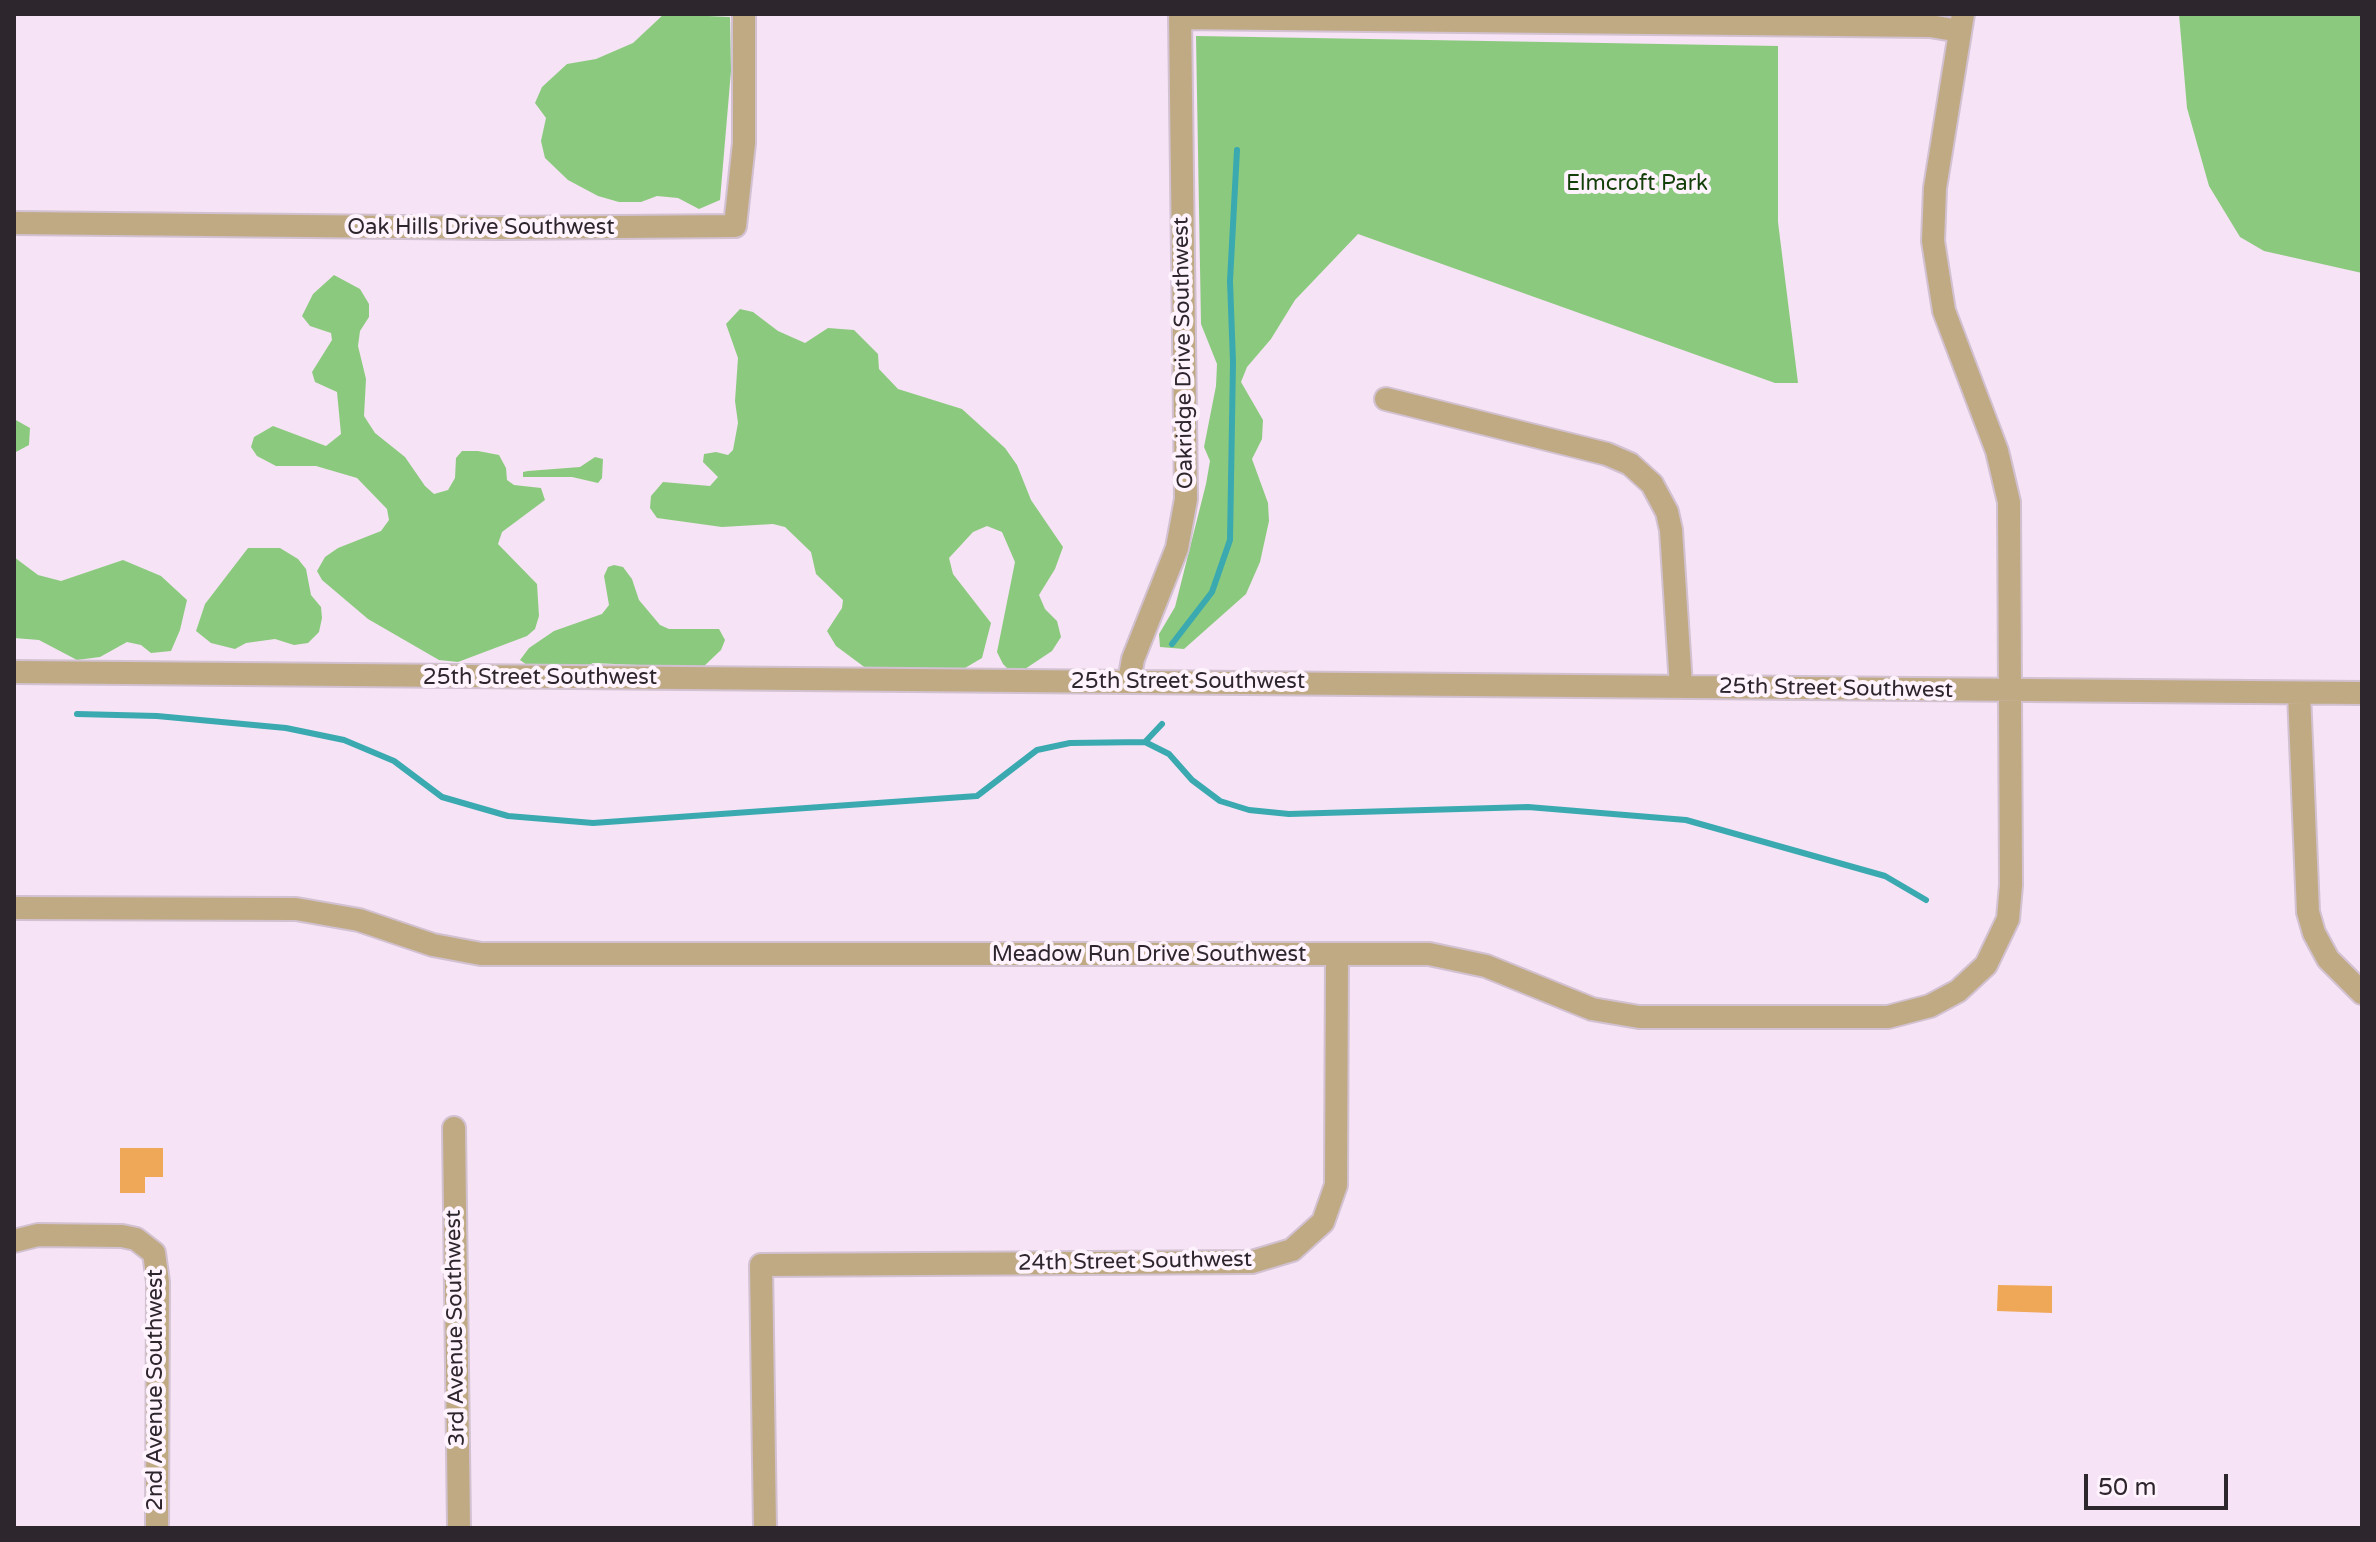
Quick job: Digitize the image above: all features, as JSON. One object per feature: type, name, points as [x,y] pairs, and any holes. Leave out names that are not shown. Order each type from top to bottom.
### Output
[{"type":"street","name":"Oak Hills Drive Southwest","points":[[14,223],[498,228],[735,226],[744,143],[744,14]]},
{"type":"street","points":[[1180,16],[1930,26],[1961,22]]},
{"type":"street","name":"Oakridge Drive Southwest","points":[[1129,681],[1133,659],[1177,548],[1186,499],[1180,16]]},
{"type":"street","name":"Meadow Run Drive Southwest","points":[[14,908],[296,909],[348,917],[433,945],[481,954],[1456,957],[1592,1009],[1639,1017],[1888,1017],[1930,1006],[1973,979],[1990,957],[2008,919],[2011,885],[2009,502],[1997,451],[1944,311],[1934,260],[1935,188],[1961,22]]},
{"type":"street","points":[[1386,399],[1607,454],[1630,464],[1652,484],[1667,512],[1671,530],[1681,686]]},
{"type":"street","name":"25th Street Southwest","points":[[14,672],[1681,686],[2008,693],[2362,693]]},
{"type":"street","points":[[2299,693],[2308,912],[2314,933],[2328,959],[2362,993]]},
{"type":"street","name":"24th Street Southwest","points":[[765,1528],[761,1265],[1252,1262],[1292,1250],[1323,1222],[1336,1185],[1337,955]]},
{"type":"street","name":"3rd Avenue Southwest","points":[[454,1128],[459,1528]]},
{"type":"street","name":"2nd Avenue Southwest","points":[[14,1241],[38,1235],[122,1236],[136,1239],[154,1253],[158,1282],[157,1528]]},
{"type":"green space","points":[[664,14],[730,17],[731,71],[720,200],[699,209],[678,198],[657,196],[641,202],[619,202],[598,196],[568,180],[545,158],[541,141],[546,118],[535,103],[542,87],[567,64],[596,59],[633,43]]},
{"type":"green space","points":[[2179,14],[2362,14],[2362,273],[2264,251],[2240,237],[2209,186],[2187,108]]},
{"type":"green space","name":"Elmcroft Park","points":[[1196,36],[1778,46],[1778,222],[1798,383],[1775,383],[1358,234],[1295,300],[1271,339],[1247,367],[1241,382],[1263,420],[1262,439],[1252,459],[1268,503],[1269,521],[1260,562],[1246,594],[1184,649],[1160,647],[1159,634],[1175,607],[1206,484],[1210,461],[1204,447],[1216,386],[1217,364],[1201,324]]},
{"type":"green space","points":[[334,275],[360,289],[369,304],[369,317],[360,331],[358,346],[366,379],[364,416],[375,433],[405,457],[425,486],[434,494],[448,490],[455,478],[456,458],[462,451],[478,451],[499,455],[506,468],[507,480],[514,485],[541,488],[545,500],[502,532],[498,544],[537,584],[539,616],[535,629],[527,636],[458,662],[439,660],[368,619],[322,580],[317,571],[325,557],[338,548],[381,531],[389,520],[387,509],[357,478],[316,466],[276,466],[257,456],[251,447],[254,437],[273,426],[326,446],[341,434],[337,392],[315,382],[312,372],[332,340],[331,333],[310,326],[302,316],[313,294]]},
{"type":"green space","points":[[740,309],[753,312],[778,331],[805,343],[828,328],[854,330],[878,354],[879,369],[898,389],[962,409],[1005,448],[1017,465],[1031,500],[1063,547],[1055,569],[1039,595],[1045,609],[1057,621],[1061,637],[1052,651],[1025,669],[1011,672],[1003,664],[997,652],[1015,562],[1002,532],[987,526],[973,532],[949,558],[953,574],[991,623],[982,658],[965,668],[904,671],[867,669],[836,646],[827,631],[842,608],[843,600],[816,574],[811,552],[785,527],[773,524],[722,527],[657,518],[650,508],[651,496],[663,482],[710,486],[718,477],[703,462],[704,454],[716,452],[728,455],[733,450],[738,423],[735,401],[738,358],[726,324]]},
{"type":"green space","points":[[14,419],[30,428],[29,445],[14,453]]},
{"type":"green space","points":[[595,457],[603,459],[602,478],[598,483],[572,477],[523,477],[523,472],[528,471],[580,467]]},
{"type":"green space","points":[[248,548],[280,548],[298,559],[306,569],[311,595],[321,607],[322,618],[319,632],[308,643],[294,645],[275,639],[246,643],[235,649],[211,643],[196,631],[205,604]]},
{"type":"green space","points":[[14,557],[38,575],[61,581],[123,560],[161,576],[187,600],[171,651],[151,653],[141,645],[127,642],[100,657],[77,660],[39,640],[14,638]]},
{"type":"green space","points":[[608,567],[623,567],[632,579],[639,600],[660,625],[669,629],[719,629],[725,640],[721,650],[702,668],[593,663],[582,669],[527,665],[520,660],[529,648],[554,631],[602,614],[609,605],[604,576]]},
{"type":"building","points":[[120,1148],[163,1148],[163,1177],[145,1177],[145,1193],[120,1193]]},
{"type":"building","points":[[1998,1285],[2052,1286],[2052,1313],[1997,1311]]},
{"type":"waterway","points":[[1172,644],[1212,592],[1230,540],[1233,362],[1230,281],[1237,150]]},
{"type":"waterway","points":[[77,714],[157,716],[286,728],[344,740],[394,761],[442,797],[508,816],[593,823],[977,796],[1037,750],[1070,743],[1145,742],[1169,754],[1192,780],[1220,801],[1249,810],[1289,814],[1528,807],[1686,820],[1885,876],[1926,900]]},
{"type":"waterway","points":[[1145,742],[1162,724]]}]
